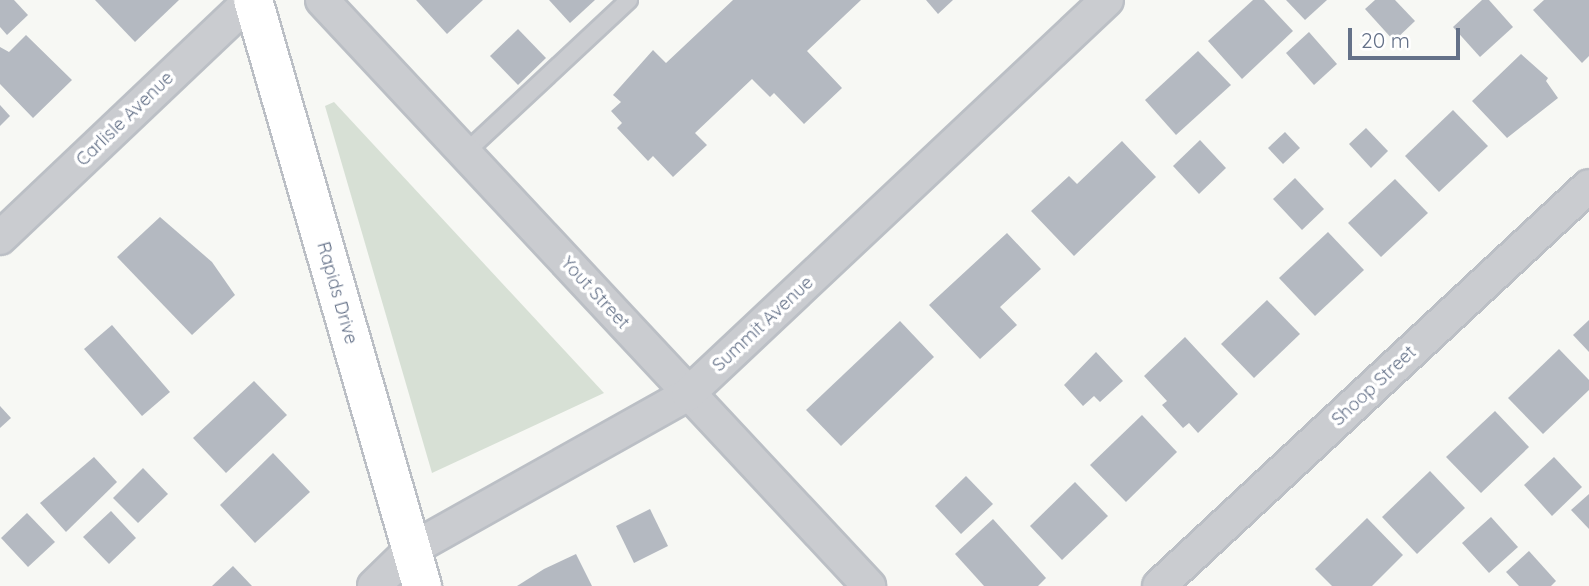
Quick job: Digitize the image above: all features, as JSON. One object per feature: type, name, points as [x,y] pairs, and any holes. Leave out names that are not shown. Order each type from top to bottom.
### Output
[{"type":"street","name":"Carlisle Avenue","points":[[0,237],[252,0]]},
{"type":"street","name":"Rapids Drive","points":[[252,0],[422,586]]},
{"type":"street","name":"Yout Street","points":[[321,0],[869,586]]},
{"type":"street","name":"Summit Avenue","points":[[374,586],[412,549],[688,394],[1107,0]]},
{"type":"street","name":"Shoop Street","points":[[1159,586],[1589,186]]},
{"type":"lane","points":[[466,152],[629,0]]},
{"type":"shaded area","points":[[334,102],[604,393],[432,473],[325,106]]},
{"type":"building","points":[[0,0],[14,0],[28,15],[7,35],[0,27]]},
{"type":"building","points":[[95,0],[179,0],[135,42]]},
{"type":"building","points":[[416,0],[483,0],[447,34]]},
{"type":"building","points":[[549,0],[595,0],[570,23]]},
{"type":"building","points":[[733,0],[861,0],[807,51],[842,88],[804,124],[774,93],[770,97],[752,79],[695,133],[707,145],[673,177],[653,156],[648,161],[617,128],[622,123],[611,111],[621,102],[613,95],[653,50],[666,63]]},
{"type":"building","points":[[926,0],[953,0],[938,14]]},
{"type":"building","points":[[1253,0],[1264,0],[1293,31],[1242,79],[1208,41]]},
{"type":"building","points":[[1286,0],[1327,0],[1305,20]]},
{"type":"building","points":[[1375,0],[1395,0],[1415,21],[1394,41],[1365,9]]},
{"type":"building","points":[[1482,0],[1489,0],[1513,27],[1480,57],[1453,27]]},
{"type":"building","points":[[1544,0],[1589,0],[1589,56],[1582,63],[1533,10]]},
{"type":"building","points":[[518,29],[546,58],[518,85],[490,56]]},
{"type":"building","points":[[1309,32],[1337,64],[1314,85],[1286,53]]},
{"type":"building","points":[[26,35],[72,80],[33,118],[0,84],[0,47],[9,52]]},
{"type":"building","points":[[1198,51],[1231,85],[1176,135],[1145,100]]},
{"type":"building","points":[[1521,54],[1548,78],[1546,81],[1558,98],[1507,138],[1472,101]]},
{"type":"building","points":[[0,105],[10,116],[0,126]]},
{"type":"building","points":[[1453,110],[1488,146],[1439,192],[1405,156]]},
{"type":"building","points":[[1366,128],[1388,151],[1371,168],[1349,144]]},
{"type":"building","points":[[1285,132],[1300,148],[1283,164],[1268,148]]},
{"type":"building","points":[[1200,140],[1226,168],[1199,194],[1173,166]]},
{"type":"building","points":[[1122,141],[1156,177],[1074,256],[1031,211],[1069,176],[1077,184]]},
{"type":"building","points":[[1295,178],[1324,209],[1302,230],[1273,199]]},
{"type":"building","points":[[1395,179],[1428,213],[1381,257],[1348,223]]},
{"type":"building","points":[[160,217],[212,262],[235,295],[192,335],[117,257]]},
{"type":"building","points":[[1328,232],[1364,270],[1315,316],[1279,278]]},
{"type":"building","points":[[1007,233],[1041,269],[1000,307],[1017,325],[980,359],[929,305]]},
{"type":"building","points":[[1267,300],[1300,334],[1254,378],[1221,344]]},
{"type":"building","points":[[1589,320],[1589,352],[1573,335]]},
{"type":"building","points":[[900,321],[934,357],[841,446],[806,410]]},
{"type":"building","points":[[112,325],[170,392],[142,416],[84,349]]},
{"type":"building","points":[[1185,337],[1238,394],[1198,433],[1189,423],[1183,428],[1162,405],[1167,401],[1144,376]]},
{"type":"building","points":[[1559,349],[1589,380],[1589,390],[1543,434],[1508,398]]},
{"type":"building","points":[[1096,352],[1123,381],[1100,402],[1094,396],[1083,406],[1064,385]]},
{"type":"building","points":[[254,381],[287,415],[226,473],[193,438]]},
{"type":"building","points":[[0,406],[11,418],[0,428]]},
{"type":"building","points":[[1495,411],[1529,447],[1481,493],[1446,457]]},
{"type":"building","points":[[1142,415],[1177,452],[1126,502],[1090,465]]},
{"type":"building","points":[[273,453],[310,492],[255,543],[220,505]]},
{"type":"building","points":[[94,457],[117,482],[66,532],[40,503]]},
{"type":"building","points":[[1554,457],[1582,487],[1552,516],[1524,485]]},
{"type":"building","points":[[143,468],[168,494],[138,523],[113,498]]},
{"type":"building","points":[[1430,471],[1465,508],[1417,554],[1382,517]]},
{"type":"building","points":[[966,476],[993,504],[961,534],[935,506]]},
{"type":"building","points":[[1075,482],[1108,516],[1062,560],[1030,526]]},
{"type":"building","points":[[1589,494],[1589,529],[1571,510]]},
{"type":"building","points":[[650,509],[668,546],[634,563],[616,526]]},
{"type":"building","points":[[111,511],[136,538],[109,564],[83,537]]},
{"type":"building","points":[[27,513],[55,542],[28,567],[1,538]]},
{"type":"building","points":[[1491,517],[1518,547],[1489,573],[1462,543]]},
{"type":"building","points":[[1367,518],[1403,555],[1372,586],[1332,586],[1315,569]]},
{"type":"building","points":[[993,519],[1046,578],[1038,586],[984,586],[955,554]]},
{"type":"building","points":[[1529,551],[1556,581],[1551,586],[1519,586],[1506,572]]},
{"type":"building","points":[[576,554],[592,586],[517,586],[544,569]]},
{"type":"building","points":[[233,566],[252,586],[212,586]]}]
